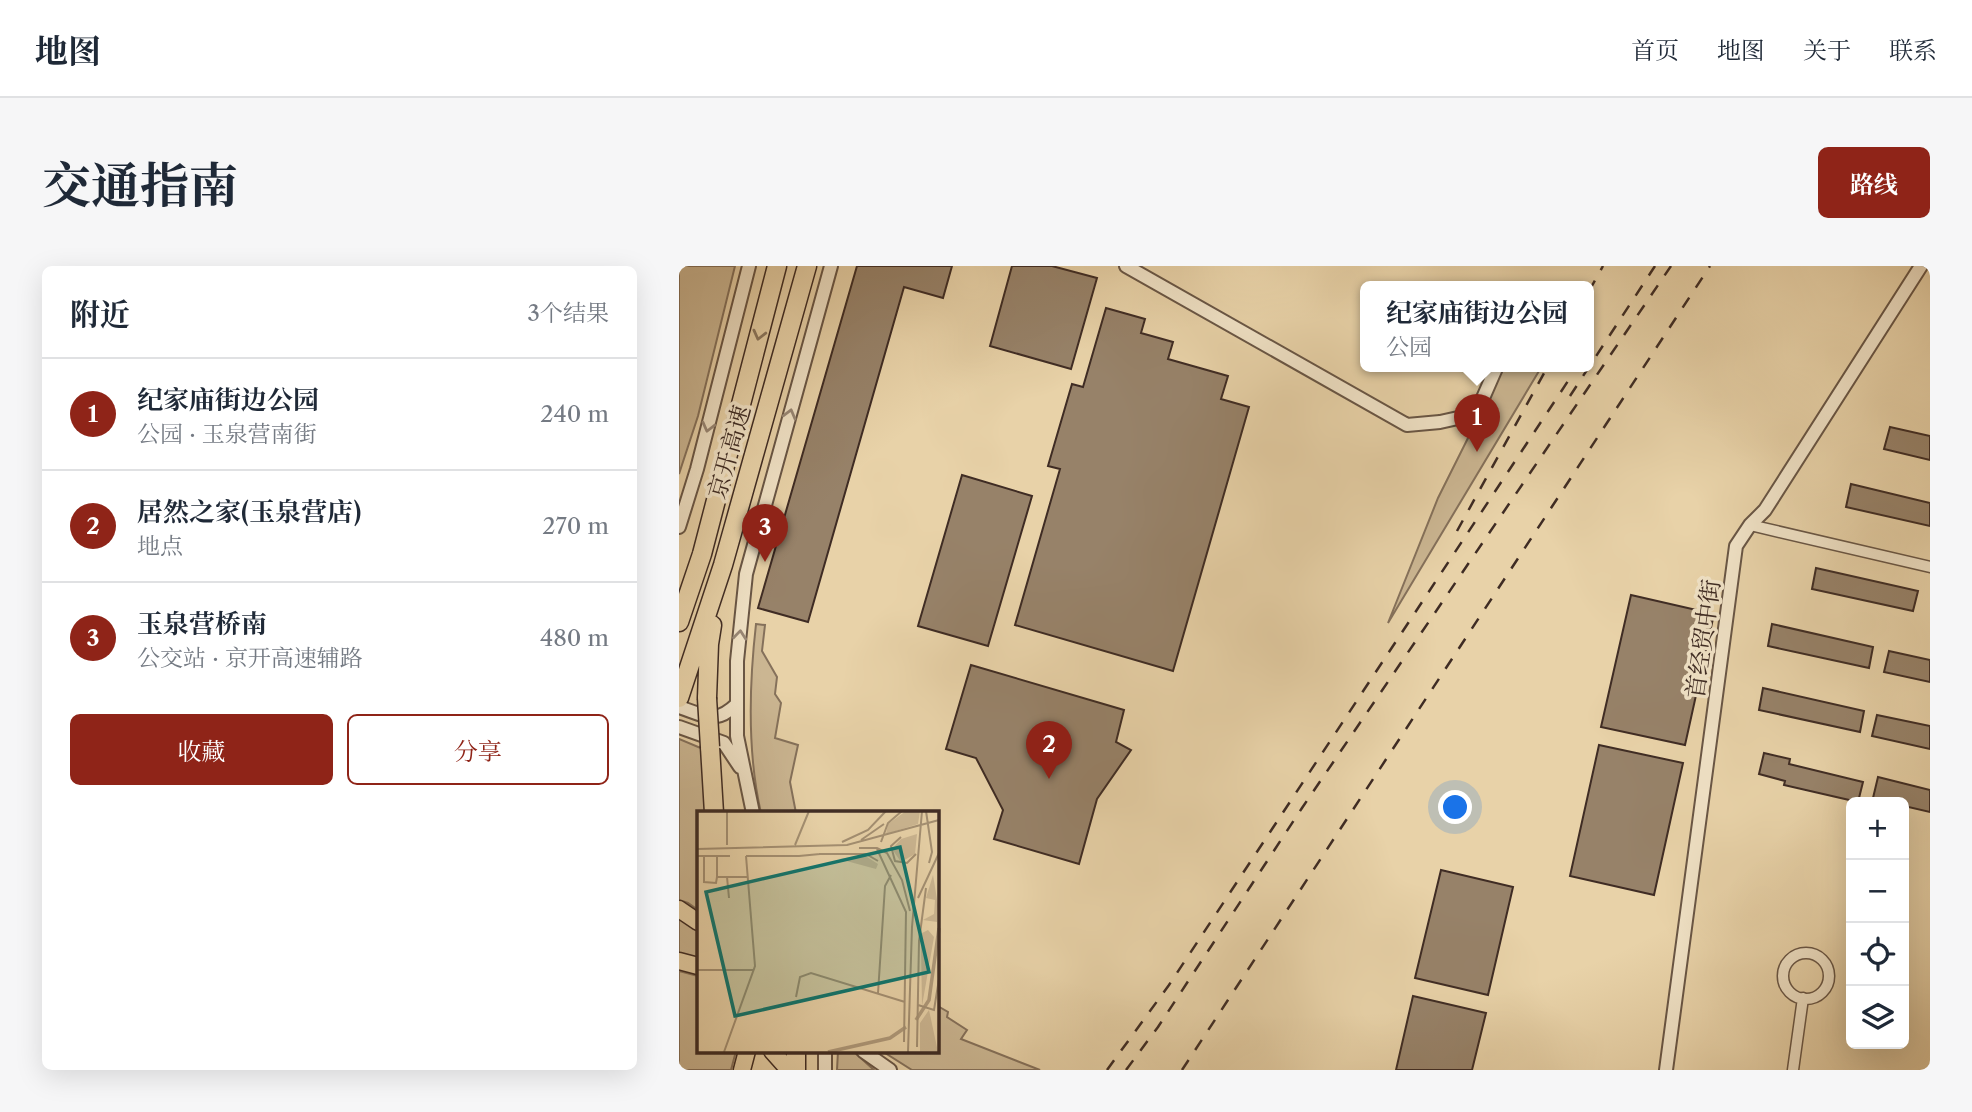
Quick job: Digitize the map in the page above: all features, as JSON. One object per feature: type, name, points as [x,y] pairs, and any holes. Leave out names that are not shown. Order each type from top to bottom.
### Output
[{"type":"highway","name":"京开高速","points":[[679,622],[702,554],[776,268]]},
{"type":"highway","name":"京开高速","points":[[680,698],[723,565],[807,270]]},
{"type":"highway","points":[[715,811],[707,698],[709,644],[723,565]]},
{"type":"highway","points":[[713,778],[724,811]]},
{"type":"highway","points":[[679,909],[697,921]]},
{"type":"highway","points":[[679,961],[697,966]]},
{"type":"highway","points":[[742,1070],[747,1052]]},
{"type":"highway","points":[[773,1052],[789,1070]]},
{"type":"highway","points":[[796,1052],[796,1070]]},
{"type":"street","points":[[679,527],[697,469],[749,266]]},
{"type":"street","points":[[1126,266],[1407,425],[1440,422],[1476,414],[1494,372]]},
{"type":"street","name":"首经贸中街","points":[[1666,1070],[1736,546],[1750,525],[1765,510],[1921,266]]},
{"type":"street","points":[[753,811],[737,736],[737,661],[746,574],[831,269],[807,270]]},
{"type":"street","points":[[1750,525],[1930,567]]},
{"type":"street","points":[[680,698],[718,718],[737,704]]},
{"type":"street","points":[[679,727],[724,743],[745,776]]},
{"type":"street","points":[[1808,953],[1822,959],[1829,979],[1827,986],[1817,996],[1803,998],[1790,992],[1784,970],[1793,957],[1808,953]]},
{"type":"street","points":[[1793,1070],[1803,998]]},
{"type":"street","points":[[825,1052],[825,1070]]},
{"type":"street","points":[[864,1052],[890,1070]]},
{"type":"shaded area","points":[[679,266],[735,266],[698,416],[679,474]]},
{"type":"shaded area","points":[[1501,372],[1538,372],[1388,623],[1438,498]]},
{"type":"shaded area","points":[[756,624],[765,625],[762,651],[777,677],[775,694],[781,703],[775,738],[798,745],[790,782],[796,811],[761,811],[751,743]]},
{"type":"shaded area","points":[[679,739],[703,749],[708,811],[697,811],[697,909],[679,900]]},
{"type":"shaded area","points":[[679,915],[697,925],[697,958],[679,955]]},
{"type":"shaded area","points":[[679,971],[697,976],[697,1052],[736,1052],[731,1070],[679,1070]]},
{"type":"shaded area","points":[[938,1006],[948,1012],[947,1017],[967,1030],[961,1039],[1040,1070],[912,1070],[884,1052],[938,1052]]},
{"type":"shaded area","points":[[838,1052],[854,1052],[874,1070],[837,1070]]},
{"type":"building","points":[[857,266],[952,266],[943,298],[904,287],[808,622],[758,608]]},
{"type":"building","points":[[1012,266],[1052,266],[1097,278],[1071,369],[990,346]]},
{"type":"building","points":[[1106,308],[1145,319],[1141,333],[1173,342],[1168,359],[1228,376],[1221,399],[1249,407],[1173,671],[1015,625],[1060,469],[1048,466],[1072,384],[1083,387]]},
{"type":"building","points":[[1890,427],[1930,436],[1930,460],[1884,449]]},
{"type":"building","points":[[962,475],[1032,496],[988,646],[918,626]]},
{"type":"building","points":[[1851,484],[1930,503],[1930,526],[1846,507]]},
{"type":"building","points":[[1816,568],[1918,591],[1913,611],[1812,589]]},
{"type":"building","points":[[1631,595],[1714,614],[1685,745],[1601,727]]},
{"type":"building","points":[[1772,624],[1873,647],[1869,668],[1768,646]]},
{"type":"building","points":[[1889,651],[1930,660],[1930,682],[1884,672]]},
{"type":"building","points":[[971,665],[1124,710],[1116,742],[1131,750],[1097,799],[1079,864],[994,839],[1003,810],[976,758],[946,749]]},
{"type":"building","points":[[1763,688],[1864,711],[1860,732],[1759,710]]},
{"type":"building","points":[[1877,715],[1930,726],[1930,749],[1872,736]]},
{"type":"building","points":[[1599,745],[1683,763],[1654,895],[1570,876]]},
{"type":"building","points":[[1764,753],[1790,759],[1789,764],[1863,782],[1859,797],[1846,797],[1846,799],[1784,785],[1785,781],[1759,774]]},
{"type":"building","points":[[1878,777],[1930,790],[1930,812],[1909,807],[1909,797],[1873,797]]},
{"type":"building","points":[[1441,870],[1513,887],[1488,995],[1415,978]]},
{"type":"building","points":[[1413,996],[1486,1013],[1472,1070],[1396,1070]]},
{"type":"railway","points":[[1594,282],[1603,266]]},
{"type":"railway","points":[[1594,359],[1655,266]]},
{"type":"railway","points":[[1126,1070],[1158,1027],[1302,808],[1671,266]]},
{"type":"railway","points":[[1182,1070],[1710,266]]},
{"type":"railway","points":[[1457,531],[1545,372]]},
{"type":"railway","points":[[1570,396],[1586,372]]},
{"type":"railway","points":[[1107,1070],[1169,985],[1570,378]]},
{"type":"place","name":"纪家庙街边公园","points":[[1477,452]]},
{"type":"place","name":"玉泉营桥南","points":[[765,562]]},
{"type":"place","name":"居然之家(玉泉营店)","points":[[1049,779]]}]
